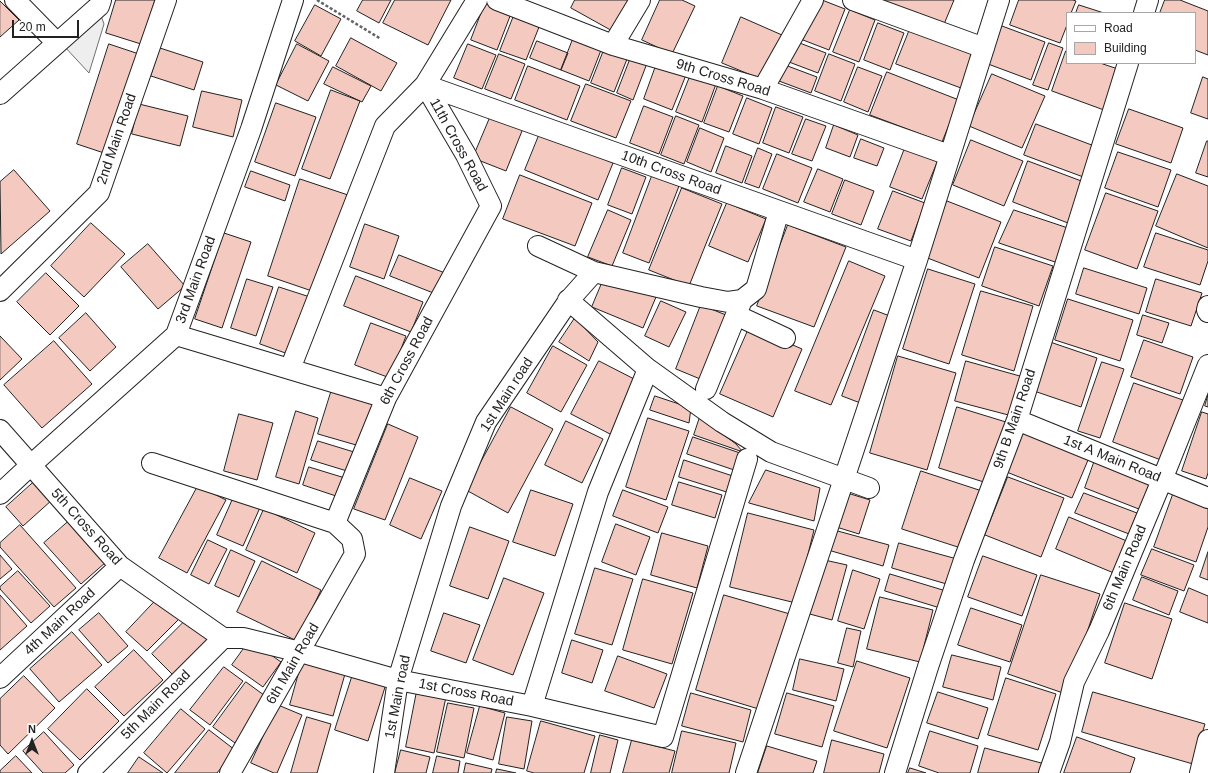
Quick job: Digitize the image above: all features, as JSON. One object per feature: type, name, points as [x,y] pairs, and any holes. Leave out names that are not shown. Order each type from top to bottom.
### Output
[{"type":"street","points":[[14,0],[57,43]]},
{"type":"street","points":[[0,94],[99,6],[101,0]]},
{"type":"street","name":"2nd Main Road","points":[[0,291],[99,193],[166,0]]},
{"type":"street","name":"3rd Main Road","points":[[0,494],[176,334],[251,129],[293,0]]},
{"type":"street","points":[[290,369],[385,126],[425,85],[477,0]]},
{"type":"street","name":"9th Cross Road","points":[[497,0],[614,45],[763,89],[949,155]]},
{"type":"street","points":[[614,45],[640,0]]},
{"type":"street","points":[[763,89],[813,0]]},
{"type":"street","points":[[853,0],[984,48]]},
{"type":"street","points":[[746,773],[916,260],[999,0]]},
{"type":"street","points":[[1144,12],[1148,0]]},
{"type":"street","name":"9th B Main Road","points":[[896,773],[928,666],[964,560],[1017,420],[1128,64]]},
{"type":"street","name":"11th Cross Road","points":[[425,85],[466,155],[491,206]]},
{"type":"street","name":"10th Cross Road","points":[[425,85],[916,260]]},
{"type":"street","name":"6th Cross Road","points":[[335,523],[386,398],[491,206]]},
{"type":"street","points":[[706,389],[739,308],[756,289],[779,211]]},
{"type":"street","points":[[538,246],[594,272],[728,302],[785,338]]},
{"type":"street","name":"1st Main road","points":[[384,773],[398,680],[451,506],[486,422],[568,300],[594,272]]},
{"type":"street","points":[[568,300],[648,369],[722,422],[771,452],[869,488]]},
{"type":"street","points":[[1208,306],[1208,312]]},
{"type":"street","points":[[176,334],[386,398]]},
{"type":"street","name":"6th Main Road","points":[[1049,773],[1060,742],[1074,682],[1099,631],[1208,365]]},
{"type":"street","points":[[532,706],[598,492],[648,369]]},
{"type":"street","name":"1st A Main Road","points":[[1017,420],[1208,498]]},
{"type":"street","name":"5th Cross Road","points":[[0,430],[120,566],[223,638]]},
{"type":"street","name":"1st Cross Road","points":[[223,638],[243,638],[300,652],[398,680],[532,706],[663,737],[747,459]]},
{"type":"street","points":[[152,463],[335,523]]},
{"type":"street","name":"6th Main Road","points":[[232,772],[355,554],[352,539],[335,523]]},
{"type":"street","name":"4th Main Road","points":[[0,678],[120,566]]},
{"type":"street","name":"5th Main Road","points":[[88,773],[101,765],[223,638]]},
{"type":"street","points":[[1200,773],[1208,740]]},
{"type":"path","points":[[318,0],[381,38]]},
{"type":"shaded area","points":[[100,13],[104,24],[89,73],[64,46]]},
{"type":"building","points":[[116,0],[155,0],[141,44],[106,33]]},
{"type":"building","points":[[363,0],[391,0],[379,23],[357,11]]},
{"type":"building","points":[[395,0],[451,0],[428,45],[383,23]]},
{"type":"building","points":[[575,0],[634,0],[616,33],[571,8]]},
{"type":"building","points":[[660,0],[682,0],[695,6],[672,54],[642,40]]},
{"type":"building","points":[[819,0],[845,9],[829,50],[803,40]]},
{"type":"building","points":[[881,0],[954,0],[942,29]]},
{"type":"building","points":[[1019,0],[1076,1],[1071,12],[1066,12],[1066,28],[1060,43],[1010,25]]},
{"type":"building","points":[[1165,0],[1180,0],[1208,11],[1208,55],[1196,50],[1196,12],[1160,12]]},
{"type":"building","points":[[0,1],[19,20],[0,37]]},
{"type":"building","points":[[486,1],[512,11],[497,50],[471,40]]},
{"type":"building","points":[[315,5],[341,19],[321,56],[295,41]]},
{"type":"building","points":[[1079,5],[1101,12],[1076,12]]},
{"type":"building","points":[[850,10],[875,20],[859,62],[833,52]]},
{"type":"building","points":[[515,13],[541,22],[526,60],[500,51]]},
{"type":"building","points":[[741,17],[782,35],[763,80],[722,63]]},
{"type":"building","points":[[878,23],[904,33],[890,70],[864,60]]},
{"type":"building","points":[[1002,26],[1045,42],[1031,80],[988,64]]},
{"type":"building","points":[[910,29],[974,54],[961,88],[896,64]]},
{"type":"building","points":[[575,34],[603,45],[589,81],[561,70]]},
{"type":"building","points":[[351,38],[397,63],[381,91],[336,66]]},
{"type":"building","points":[[537,41],[568,53],[561,70],[530,58]]},
{"type":"building","points":[[797,42],[826,53],[818,73],[789,62]]},
{"type":"building","points":[[1049,43],[1063,48],[1048,90],[1033,85]]},
{"type":"building","points":[[109,44],[139,54],[107,154],[77,144]]},
{"type":"building","points":[[297,44],[329,61],[308,101],[276,85]]},
{"type":"building","points":[[468,44],[496,55],[482,89],[454,78]]},
{"type":"building","points":[[606,45],[629,54],[614,92],[591,83]]},
{"type":"building","points":[[160,48],[203,62],[194,90],[151,76]]},
{"type":"building","points":[[1066,51],[1066,64],[1103,64],[1118,69],[1104,110],[1052,91]]},
{"type":"building","points":[[633,52],[649,58],[633,100],[617,93]]},
{"type":"building","points":[[499,54],[525,64],[511,99],[485,89]]},
{"type":"building","points":[[829,54],[855,64],[841,101],[815,91]]},
{"type":"building","points":[[657,63],[686,75],[672,110],[644,99]]},
{"type":"building","points":[[785,65],[817,77],[811,93],[779,81]]},
{"type":"building","points":[[528,66],[580,86],[567,120],[515,100]]},
{"type":"building","points":[[333,67],[371,86],[362,102],[324,84]]},
{"type":"building","points":[[858,67],[882,76],[868,112],[844,102]]},
{"type":"building","points":[[887,72],[959,100],[942,142],[870,115]]},
{"type":"building","points":[[691,74],[716,84],[702,122],[676,112]]},
{"type":"building","points":[[992,74],[1045,96],[1022,148],[969,126]]},
{"type":"building","points":[[1203,77],[1208,79],[1208,119],[1191,113]]},
{"type":"building","points":[[586,84],[631,101],[616,138],[571,121]]},
{"type":"building","points":[[718,86],[743,96],[729,132],[704,123]]},
{"type":"building","points":[[331,90],[360,101],[330,179],[302,169]]},
{"type":"building","points":[[202,91],[242,100],[233,137],[193,127]]},
{"type":"building","points":[[747,98],[772,108],[759,144],[733,134]]},
{"type":"building","points":[[276,103],[316,117],[295,176],[255,162]]},
{"type":"building","points":[[139,104],[188,116],[180,146],[132,134]]},
{"type":"building","points":[[644,106],[673,117],[659,154],[630,143]]},
{"type":"building","points":[[776,107],[803,117],[789,153],[763,143]]},
{"type":"building","points":[[1129,109],[1183,128],[1171,163],[1116,144]]},
{"type":"building","points":[[492,113],[524,126],[506,171],[473,158]]},
{"type":"building","points":[[676,116],[699,125],[684,164],[661,155]]},
{"type":"building","points":[[806,119],[826,126],[812,161],[792,154]]},
{"type":"building","points":[[1036,124],[1097,147],[1086,178],[1024,155]]},
{"type":"building","points":[[834,125],[858,135],[850,157],[826,148]]},
{"type":"building","points":[[700,128],[724,138],[711,172],[687,162]]},
{"type":"building","points":[[540,133],[613,163],[598,200],[525,170]]},
{"type":"building","points":[[861,139],[884,148],[877,166],[854,158]]},
{"type":"building","points":[[971,140],[1023,161],[1004,206],[953,185]]},
{"type":"building","points":[[1208,141],[1208,177],[1196,173]]},
{"type":"building","points":[[726,146],[752,156],[742,183],[716,173]]},
{"type":"building","points":[[758,148],[772,154],[759,188],[745,183]]},
{"type":"building","points":[[905,148],[938,160],[922,199],[890,187]]},
{"type":"building","points":[[1118,152],[1171,170],[1158,207],[1105,188]]},
{"type":"building","points":[[777,154],[812,168],[798,203],[763,189]]},
{"type":"building","points":[[1028,161],[1084,182],[1068,223],[1013,202]]},
{"type":"building","points":[[622,168],[646,177],[632,214],[608,205]]},
{"type":"building","points":[[818,169],[843,179],[830,212],[804,202]]},
{"type":"building","points":[[14,170],[50,211],[1,254],[0,182]]},
{"type":"building","points":[[251,171],[290,185],[285,201],[245,187]]},
{"type":"building","points":[[1177,174],[1208,186],[1208,248],[1156,226]]},
{"type":"building","points":[[520,175],[592,203],[575,246],[503,219]]},
{"type":"building","points":[[652,176],[679,186],[649,263],[623,253]]},
{"type":"building","points":[[300,179],[348,195],[315,292],[268,276]]},
{"type":"building","points":[[845,180],[874,191],[861,225],[832,214]]},
{"type":"building","points":[[682,188],[722,204],[689,286],[649,270]]},
{"type":"building","points":[[893,191],[925,203],[911,241],[878,229]]},
{"type":"building","points":[[1106,193],[1158,211],[1137,269],[1085,250]]},
{"type":"building","points":[[947,201],[1001,222],[979,278],[925,257]]},
{"type":"building","points":[[727,203],[766,219],[748,262],[709,246]]},
{"type":"building","points":[[608,210],[631,220],[612,266],[588,257]]},
{"type":"building","points":[[1014,210],[1068,228],[1058,263],[999,243]]},
{"type":"building","points":[[91,223],[125,254],[84,297],[51,266]]},
{"type":"building","points":[[365,224],[399,236],[384,279],[350,267]]},
{"type":"building","points":[[788,225],[846,247],[814,327],[757,306]]},
{"type":"building","points":[[224,233],[251,242],[222,328],[195,319]]},
{"type":"building","points":[[1156,233],[1208,250],[1208,261],[1200,285],[1144,267]]},
{"type":"building","points":[[148,244],[185,286],[158,309],[121,267]]},
{"type":"building","points":[[995,247],[1053,266],[1039,306],[982,286]]},
{"type":"building","points":[[399,255],[445,273],[436,294],[390,276]]},
{"type":"building","points":[[849,261],[885,276],[831,405],[795,391]]},
{"type":"building","points":[[1084,268],[1147,288],[1139,314],[1076,294]]},
{"type":"building","points":[[928,269],[975,284],[949,364],[903,349]]},
{"type":"building","points":[[46,273],[79,306],[50,335],[17,302]]},
{"type":"building","points":[[356,276],[423,302],[411,332],[344,306]]},
{"type":"building","points":[[605,276],[656,297],[643,328],[592,307]]},
{"type":"building","points":[[247,279],[273,287],[256,336],[231,328]]},
{"type":"building","points":[[1156,279],[1202,293],[1191,326],[1146,312]]},
{"type":"building","points":[[279,287],[310,297],[291,355],[260,344]]},
{"type":"building","points":[[981,291],[1033,306],[1014,371],[962,355]]},
{"type":"building","points":[[1068,299],[1133,320],[1120,361],[1055,340]]},
{"type":"building","points":[[661,301],[686,312],[669,347],[645,336]]},
{"type":"building","points":[[701,305],[731,317],[705,381],[676,369]]},
{"type":"building","points":[[874,310],[895,318],[863,404],[842,396]]},
{"type":"building","points":[[86,313],[116,347],[90,371],[59,338]]},
{"type":"building","points":[[1143,315],[1169,323],[1162,343],[1137,335]]},
{"type":"building","points":[[575,318],[598,342],[589,361],[559,342]]},
{"type":"building","points":[[371,323],[406,336],[390,378],[355,365]]},
{"type":"building","points":[[750,326],[802,349],[773,417],[720,394]]},
{"type":"building","points":[[0,336],[22,359],[0,380]]},
{"type":"building","points":[[1144,340],[1193,357],[1180,394],[1131,377]]},
{"type":"building","points":[[54,341],[92,384],[42,428],[4,385]]},
{"type":"building","points":[[1050,342],[1097,358],[1081,407],[1034,391]]},
{"type":"building","points":[[553,346],[587,365],[561,412],[527,393]]},
{"type":"building","points":[[898,356],[956,373],[927,470],[870,453]]},
{"type":"building","points":[[599,361],[640,382],[612,435],[571,414]]},
{"type":"building","points":[[966,361],[1027,378],[1016,417],[955,401]]},
{"type":"building","points":[[1102,362],[1124,369],[1100,438],[1078,431]]},
{"type":"building","points":[[1134,383],[1183,400],[1161,460],[1113,442]]},
{"type":"building","points":[[333,386],[377,399],[363,447],[318,434]]},
{"type":"building","points":[[1208,395],[1208,407],[1205,406]]},
{"type":"building","points":[[655,396],[691,408],[689,423],[650,410]]},
{"type":"building","points":[[511,407],[553,429],[508,513],[466,490]]},
{"type":"building","points":[[957,407],[1006,422],[987,483],[939,468]]},
{"type":"building","points":[[296,411],[318,418],[299,484],[276,477]]},
{"type":"building","points":[[1202,412],[1208,414],[1208,473],[1206,479],[1182,471]]},
{"type":"building","points":[[239,414],[273,423],[257,480],[224,471]]},
{"type":"building","points":[[700,417],[736,444],[743,452],[694,435]]},
{"type":"building","points":[[648,418],[689,431],[666,500],[626,487]]},
{"type":"building","points":[[566,421],[603,439],[582,483],[545,465]]},
{"type":"building","points":[[388,424],[418,437],[385,520],[354,509]]},
{"type":"building","points":[[1023,425],[1091,453],[1072,498],[1004,471]]},
{"type":"building","points":[[693,437],[746,455],[740,472],[687,454]]},
{"type":"building","points":[[318,441],[354,452],[347,471],[311,460]]},
{"type":"building","points":[[1096,457],[1156,481],[1144,511],[1085,488]]},
{"type":"building","points":[[684,460],[739,478],[733,494],[679,477]]},
{"type":"building","points":[[309,467],[345,478],[339,497],[303,485]]},
{"type":"building","points":[[766,470],[820,488],[814,521],[749,503]]},
{"type":"building","points":[[921,471],[985,492],[967,550],[902,529]]},
{"type":"building","points":[[1008,477],[1064,498],[1041,557],[985,535]]},
{"type":"building","points":[[410,478],[442,491],[421,539],[390,525]]},
{"type":"building","points":[[35,481],[52,500],[23,526],[6,507]]},
{"type":"building","points":[[679,482],[722,495],[715,518],[672,505]]},
{"type":"building","points":[[198,486],[226,500],[187,573],[159,558]]},
{"type":"building","points":[[1175,489],[1208,501],[1208,527],[1196,562],[1154,547]]},
{"type":"building","points":[[531,490],[573,504],[555,556],[513,542]]},
{"type":"building","points":[[623,490],[668,507],[658,533],[613,516]]},
{"type":"building","points":[[236,492],[262,503],[243,546],[217,535]]},
{"type":"building","points":[[844,492],[870,500],[859,534],[833,526]]},
{"type":"building","points":[[1084,493],[1137,513],[1129,534],[1075,513]]},
{"type":"building","points":[[264,509],[315,533],[297,573],[246,550]]},
{"type":"building","points":[[748,513],[814,530],[796,603],[730,587]]},
{"type":"building","points":[[1069,517],[1134,544],[1121,576],[1056,549]]},
{"type":"building","points":[[69,521],[106,562],[81,584],[44,543]]},
{"type":"building","points":[[616,524],[650,537],[636,575],[602,562]]},
{"type":"building","points":[[20,525],[76,588],[54,607],[0,547],[0,543]]},
{"type":"building","points":[[470,527],[509,541],[488,599],[450,586]]},
{"type":"building","points":[[834,530],[889,545],[883,566],[828,550]]},
{"type":"building","points":[[662,533],[708,546],[697,588],[651,575]]},
{"type":"building","points":[[208,540],[227,549],[209,584],[191,575]]},
{"type":"building","points":[[899,543],[957,559],[950,585],[892,568]]},
{"type":"building","points":[[1152,549],[1194,565],[1184,591],[1141,575]]},
{"type":"building","points":[[231,550],[255,561],[239,597],[215,586]]},
{"type":"building","points":[[1208,552],[1208,580],[1200,577]]},
{"type":"building","points":[[0,555],[12,569],[0,579]]},
{"type":"building","points":[[983,556],[1037,575],[1022,616],[968,597]]},
{"type":"building","points":[[820,559],[847,565],[832,620],[806,613]]},
{"type":"building","points":[[262,561],[321,590],[297,641],[237,612]]},
{"type":"building","points":[[595,568],[633,579],[612,645],[575,634]]},
{"type":"building","points":[[853,570],[880,579],[864,629],[838,621]]},
{"type":"building","points":[[18,571],[50,606],[31,623],[0,589],[0,587]]},
{"type":"building","points":[[890,574],[946,591],[940,608],[885,591]]},
{"type":"building","points":[[1041,575],[1100,594],[1066,694],[1008,674]]},
{"type":"building","points":[[1142,577],[1178,591],[1169,615],[1133,600]]},
{"type":"building","points":[[504,578],[544,593],[513,675],[473,660]]},
{"type":"building","points":[[643,579],[693,593],[672,664],[623,650]]},
{"type":"building","points":[[1189,588],[1208,596],[1208,623],[1180,612]]},
{"type":"building","points":[[0,595],[27,626],[0,650]]},
{"type":"building","points":[[724,595],[790,614],[762,710],[696,690]]},
{"type":"building","points":[[160,596],[182,616],[147,651],[126,632]]},
{"type":"building","points":[[880,597],[933,610],[920,662],[867,649]]},
{"type":"building","points":[[1125,603],[1172,619],[1152,679],[1105,663]]},
{"type":"building","points":[[971,608],[1022,625],[1010,662],[958,645]]},
{"type":"building","points":[[99,613],[128,646],[108,663],[79,630]]},
{"type":"building","points":[[444,613],[480,625],[466,663],[431,651]]},
{"type":"building","points":[[188,618],[213,642],[176,678],[152,654]]},
{"type":"building","points":[[847,628],[861,631],[853,667],[838,663]]},
{"type":"building","points":[[72,632],[102,665],[59,702],[30,669]]},
{"type":"building","points":[[250,640],[281,662],[263,687],[232,665]]},
{"type":"building","points":[[572,640],[603,650],[592,683],[562,673]]},
{"type":"building","points":[[134,650],[163,680],[124,716],[95,687]]},
{"type":"building","points":[[952,655],[1001,667],[993,700],[943,687]]},
{"type":"building","points":[[618,656],[667,674],[654,708],[605,691]]},
{"type":"building","points":[[800,659],[844,669],[836,701],[793,690]]},
{"type":"building","points":[[857,661],[910,678],[887,748],[834,731]]},
{"type":"building","points":[[302,662],[345,674],[333,716],[290,705]]},
{"type":"building","points":[[224,667],[243,681],[210,725],[190,710]]},
{"type":"building","points":[[353,674],[386,684],[368,741],[335,730]]},
{"type":"building","points":[[24,676],[55,708],[8,754],[0,745],[0,699]]},
{"type":"building","points":[[1006,678],[1056,694],[1038,750],[988,735]]},
{"type":"building","points":[[246,682],[268,698],[235,743],[213,727]]},
{"type":"building","points":[[87,689],[119,721],[80,760],[48,729]]},
{"type":"building","points":[[417,691],[446,697],[434,753],[406,747]]},
{"type":"building","points":[[938,692],[988,708],[978,739],[927,723]]},
{"type":"building","points":[[1093,692],[1205,724],[1193,764],[1082,732]]},
{"type":"building","points":[[691,693],[751,710],[743,742],[682,726]]},
{"type":"building","points":[[787,693],[834,706],[822,747],[775,734]]},
{"type":"building","points":[[448,703],[474,708],[464,758],[437,752]]},
{"type":"building","points":[[278,705],[302,715],[277,773],[274,773],[251,763]]},
{"type":"building","points":[[480,706],[505,713],[493,760],[467,753]]},
{"type":"building","points":[[181,709],[205,729],[167,773],[144,753]]},
{"type":"building","points":[[307,717],[331,724],[317,773],[291,773]]},
{"type":"building","points":[[507,717],[532,721],[524,769],[499,764]]},
{"type":"building","points":[[541,721],[595,736],[584,773],[534,773],[527,771]]},
{"type":"building","points":[[209,730],[235,750],[217,773],[175,773]]},
{"type":"building","points":[[682,731],[736,743],[729,773],[672,773]]},
{"type":"building","points":[[930,731],[978,746],[970,773],[939,773],[919,766]]},
{"type":"building","points":[[44,732],[74,765],[65,773],[43,773],[23,751]]},
{"type":"building","points":[[600,735],[618,740],[610,773],[591,773]]},
{"type":"building","points":[[1077,737],[1135,758],[1130,773],[1064,773]]},
{"type":"building","points":[[632,740],[675,751],[669,773],[623,773]]},
{"type":"building","points":[[832,740],[884,754],[879,773],[824,773]]},
{"type":"building","points":[[767,746],[817,761],[813,773],[758,773]]},
{"type":"building","points":[[985,748],[1045,764],[1043,773],[978,773]]},
{"type":"building","points":[[401,750],[430,757],[426,773],[395,773]]},
{"type":"building","points":[[16,756],[32,773],[0,773],[0,771]]},
{"type":"building","points":[[437,756],[460,761],[458,773],[433,773]]},
{"type":"building","points":[[139,757],[163,773],[128,773]]},
{"type":"building","points":[[466,763],[492,769],[491,773],[464,773]]},
{"type":"building","points":[[910,768],[926,773],[908,773]]},
{"type":"building","points":[[497,769],[516,773],[496,773]]}]
